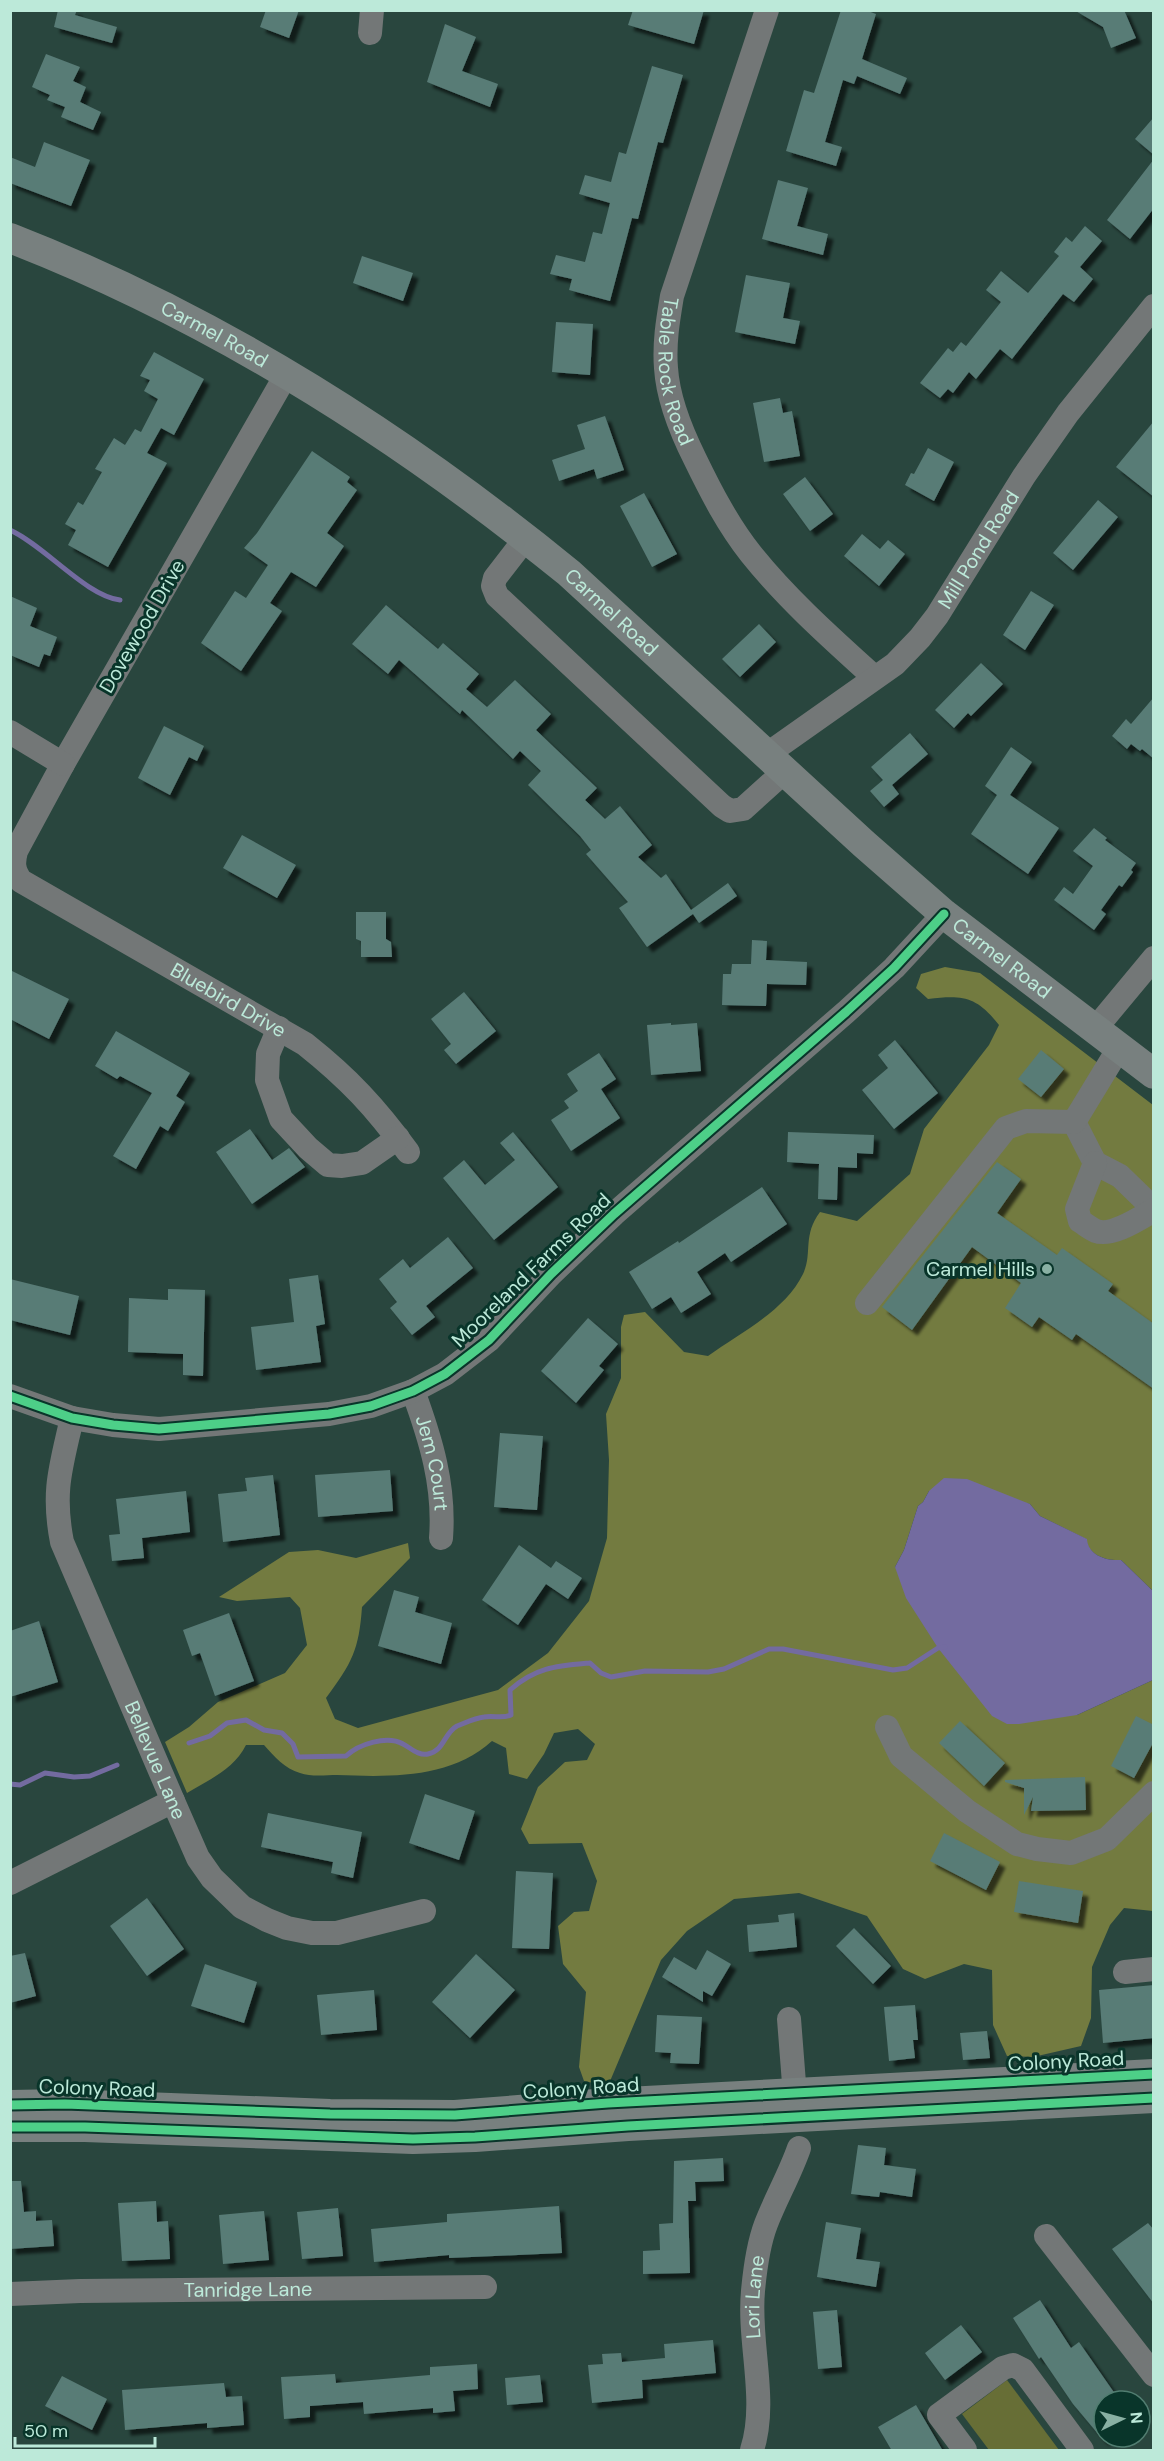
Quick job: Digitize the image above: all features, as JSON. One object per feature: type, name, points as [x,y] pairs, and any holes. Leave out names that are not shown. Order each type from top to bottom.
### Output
[{"type":"main road","name":"Carmel Road","points":[[10,238],[140,294],[228,340],[372,428],[526,538],[632,629],[776,763],[944,914],[1154,1074]]},
{"type":"main road","name":"Colony Road","points":[[10,2127],[85,2127],[413,2139],[474,2137],[628,2126],[796,2105],[1154,2074]]},
{"type":"main road","name":"Colony Road","points":[[10,2104],[393,2116],[1154,2098]]},
{"type":"street","name":"Table Rock Road","points":[[767,10],[672,296],[666,332],[666,369],[673,407],[701,471],[729,523],[750,553],[786,594],[874,677]]},
{"type":"street","name":"Mill Pond Road","points":[[526,538],[495,578],[497,597],[722,806],[729,811],[743,809],[776,763],[874,677],[895,664],[920,638],[937,615],[1024,476],[1068,413],[1154,306]]},
{"type":"street","name":"Dovewood Drive","points":[[21,881],[15,873],[13,862],[16,850],[286,375]]},
{"type":"street","points":[[10,732],[63,764]]},
{"type":"street","name":"Bluebird Drive","points":[[21,881],[279,1028],[305,1044],[341,1072],[373,1106],[403,1145],[362,1163],[342,1166],[328,1165],[308,1148],[280,1119],[267,1080],[268,1054],[279,1028]]},
{"type":"street","name":"Mooreland Farms Road","points":[[10,1396],[72,1418],[159,1429],[329,1414],[371,1406],[413,1391],[453,1369],[489,1341],[551,1274],[614,1214],[878,983],[944,914]]},
{"type":"street","points":[[1095,1029],[1154,957]]},
{"type":"street","points":[[1074,1122],[1119,1048]]},
{"type":"street","points":[[867,1303],[1006,1128],[1026,1121],[1074,1122]]},
{"type":"street","points":[[1074,1122],[1095,1163],[1120,1176],[1154,1209],[1133,1222],[1106,1231],[1098,1232],[1080,1221],[1077,1209],[1095,1163]]},
{"type":"street","name":"Jem Court","points":[[413,1391],[435,1456],[440,1485],[441,1538]]},
{"type":"street","name":"Bellevue Lane","points":[[72,1418],[57,1490],[58,1520],[62,1542],[198,1858],[212,1878],[242,1907],[287,1928],[312,1933],[336,1933],[424,1911]]},
{"type":"street","points":[[887,1727],[902,1756],[967,1811],[1017,1844],[1037,1849],[1071,1852],[1107,1839],[1154,1793]]},
{"type":"street","points":[[10,1883],[173,1801]]},
{"type":"street","points":[[1125,1972],[1154,1969]]},
{"type":"street","points":[[789,2019],[796,2105]]},
{"type":"street","name":"Lori Lane","points":[[752,2451],[757,2437],[758,2418],[752,2313],[758,2252],[766,2225],[799,2148]]},
{"type":"street","points":[[1046,2236],[1154,2375]]},
{"type":"street","name":"Tanridge Lane","points":[[10,2294],[80,2291],[485,2287]]},
{"type":"street","points":[[965,2451],[939,2415],[1003,2368],[1013,2365],[1023,2370],[1082,2451]]},
{"type":"green space","points":[[945,967],[980,973],[1153,1105],[1153,1591],[1121,1560],[1109,1559],[1094,1553],[1087,1545],[1086,1539],[1040,1516],[1030,1504],[929,1491],[918,1506],[904,1550],[895,1567],[1077,1715],[1153,1680],[1153,1911],[1124,1908],[1110,1925],[1092,1967],[1091,2018],[1081,2046],[1033,2057],[1007,2056],[993,2025],[992,1970],[964,1964],[925,1979],[903,1969],[867,1916],[799,1893],[734,1899],[687,1931],[661,1960],[608,2086],[584,2081],[579,2067],[586,1992],[563,1964],[558,1926],[574,1912],[589,1911],[597,1881],[582,1843],[529,1844],[521,1829],[538,1787],[565,1762],[587,1760],[595,1744],[578,1729],[554,1733],[544,1754],[527,1779],[509,1774],[506,1748],[492,1741],[458,1763],[419,1773],[378,1776],[304,1774],[285,1765],[264,1745],[246,1745],[228,1767],[187,1793],[165,1742],[189,1727],[218,1702],[285,1673],[307,1645],[300,1608],[290,1597],[237,1601],[219,1597],[289,1552],[318,1550],[356,1558],[408,1543],[410,1558],[362,1607],[359,1634],[353,1655],[326,1698],[335,1719],[358,1728],[498,1690],[548,1653],[589,1601],[607,1538],[609,1460],[606,1414],[621,1378],[621,1327],[624,1315],[645,1312],[684,1352],[708,1356],[761,1320],[795,1287],[806,1266],[811,1229],[820,1212],[857,1221],[910,1174],[924,1129],[989,1045],[999,1025],[976,1003],[951,997],[928,999],[916,988],[921,974]]},
{"type":"green space","points":[[1007,2380],[1059,2450],[989,2450],[962,2414]]},
{"type":"shaded area","points":[[944,1478],[967,1479],[1030,1504],[1040,1516],[1087,1539],[1094,1553],[1121,1560],[1153,1591],[1153,1680],[1077,1715],[1019,1724],[1007,1724],[992,1716],[938,1648],[906,1598],[895,1567],[904,1550],[918,1506],[929,1491]]},
{"type":"building","points":[[58,10],[77,10],[75,15],[117,27],[112,43],[54,27]]},
{"type":"building","points":[[266,10],[299,10],[289,38],[260,27]]},
{"type":"building","points":[[633,10],[704,10],[694,44],[628,25]]},
{"type":"building","points":[[841,10],[865,10],[876,14],[862,59],[907,78],[900,94],[857,76],[854,84],[843,80],[825,142],[842,147],[836,166],[786,151],[804,90],[814,93]]},
{"type":"building","points":[[1074,10],[1124,10],[1136,38],[1111,48],[1103,27]]},
{"type":"building","points":[[445,24],[476,37],[462,71],[498,84],[490,107],[427,82]]},
{"type":"building","points":[[46,54],[80,67],[73,81],[86,87],[80,102],[101,112],[93,130],[61,117],[65,107],[47,100],[50,95],[32,87]]},
{"type":"building","points":[[652,66],[683,75],[663,143],[658,142],[638,219],[632,218],[610,301],[569,290],[572,279],[550,274],[556,255],[585,262],[593,232],[602,234],[610,203],[579,194],[585,175],[611,182],[619,152],[626,154]]},
{"type":"building","points":[[1154,117],[1154,155],[1135,139]]},
{"type":"building","points":[[44,142],[90,160],[71,206],[10,183],[10,157],[35,167]]},
{"type":"building","points":[[1154,159],[1154,208],[1130,239],[1107,220]]},
{"type":"building","points":[[778,180],[808,188],[797,226],[828,234],[823,255],[762,239]]},
{"type":"building","points":[[1085,226],[1102,241],[1080,267],[1093,279],[1074,302],[1063,294],[1012,359],[1000,349],[976,379],[969,372],[953,393],[948,389],[940,398],[920,383],[948,348],[953,352],[961,342],[966,346],[1001,302],[986,290],[1001,271],[1028,293],[1059,256],[1054,252],[1066,237],[1072,242]]},
{"type":"building","points":[[362,256],[413,273],[403,301],[353,283]]},
{"type":"building","points":[[746,275],[790,283],[783,318],[800,321],[795,344],[735,332]]},
{"type":"building","points":[[556,322],[593,324],[590,375],[552,372]]},
{"type":"building","points":[[154,352],[204,379],[174,435],[161,428],[147,453],[167,463],[108,567],[68,545],[76,530],[65,524],[78,502],[83,505],[102,472],[95,469],[114,438],[125,445],[135,429],[141,432],[158,399],[144,391],[150,380],[140,376]]},
{"type":"building","points":[[780,398],[783,413],[792,411],[800,456],[764,462],[753,403]]},
{"type":"building","points":[[605,416],[624,470],[597,479],[594,469],[559,481],[552,460],[585,449],[577,425]]},
{"type":"building","points":[[1154,421],[1154,497],[1116,467]]},
{"type":"building","points":[[928,448],[954,462],[934,501],[905,485],[911,473],[914,474]]},
{"type":"building","points":[[312,451],[350,477],[347,482],[357,490],[327,533],[344,546],[316,587],[291,572],[270,603],[282,611],[241,671],[201,643],[235,591],[246,598],[268,565],[244,548],[257,533]]},
{"type":"building","points":[[805,477],[833,514],[810,531],[783,494]]},
{"type":"building","points":[[644,493],[677,554],[652,567],[620,506]]},
{"type":"building","points":[[1098,500],[1118,517],[1073,570],[1053,553]]},
{"type":"building","points":[[862,534],[880,549],[888,540],[905,554],[879,586],[844,556]]},
{"type":"building","points":[[1031,591],[1054,605],[1025,650],[1003,635]]},
{"type":"building","points":[[10,596],[37,608],[30,626],[57,637],[50,656],[44,654],[39,667],[10,655]]},
{"type":"building","points":[[386,605],[438,649],[443,643],[479,674],[466,689],[487,707],[515,680],[551,714],[536,730],[597,788],[585,800],[605,819],[620,806],[652,845],[638,857],[661,878],[666,874],[691,910],[728,883],[737,896],[699,923],[693,914],[647,947],[619,908],[628,902],[586,854],[591,850],[580,836],[528,785],[541,771],[520,751],[513,759],[462,710],[460,714],[399,660],[388,674],[352,644]]},
{"type":"building","points":[[759,624],[776,642],[740,677],[722,659]]},
{"type":"building","points":[[981,663],[1003,684],[971,716],[968,713],[954,728],[935,710]]},
{"type":"building","points":[[1154,697],[1154,759],[1142,749],[1140,751],[1131,744],[1127,749],[1112,736],[1126,719],[1131,724]]},
{"type":"building","points":[[164,726],[204,746],[197,761],[189,757],[170,795],[138,778]]},
{"type":"building","points":[[910,733],[928,754],[892,785],[899,794],[884,807],[870,791],[883,780],[871,767]]},
{"type":"building","points":[[1011,747],[1032,762],[1010,795],[1059,828],[1028,874],[971,834],[997,795],[985,786]]},
{"type":"building","points":[[1094,828],[1107,838],[1105,840],[1136,863],[1131,870],[1133,872],[1122,887],[1119,885],[1101,910],[1106,914],[1094,930],[1054,900],[1064,887],[1073,894],[1093,866],[1073,851]]},
{"type":"building","points":[[242,835],[296,865],[277,898],[223,868]]},
{"type":"building","points":[[356,912],[386,912],[386,939],[391,942],[392,957],[361,957],[361,941],[356,939]]},
{"type":"building","points":[[752,940],[767,941],[766,960],[807,962],[806,985],[767,984],[766,1006],[722,1005],[723,974],[731,974],[732,964],[751,964]]},
{"type":"building","points":[[10,970],[69,999],[49,1039],[10,1019]]},
{"type":"building","points":[[464,992],[496,1031],[456,1064],[444,1050],[451,1044],[431,1019]]},
{"type":"building","points":[[671,1023],[671,1025],[697,1023],[701,1071],[651,1075],[647,1025]]},
{"type":"building","points":[[116,1031],[190,1073],[176,1096],[185,1102],[168,1131],[160,1126],[136,1169],[113,1156],[152,1093],[120,1076],[117,1079],[95,1066]]},
{"type":"building","points":[[895,1040],[938,1093],[894,1129],[862,1090],[888,1068],[878,1055]]},
{"type":"building","points":[[1041,1050],[1064,1069],[1041,1097],[1018,1079]]},
{"type":"building","points":[[599,1053],[616,1079],[601,1089],[620,1118],[571,1151],[551,1120],[569,1108],[564,1101],[578,1091],[567,1074]]},
{"type":"building","points":[[250,1129],[272,1160],[289,1148],[305,1167],[252,1204],[216,1152]]},
{"type":"building","points":[[513,1132],[558,1187],[494,1240],[443,1178],[464,1160],[485,1185],[515,1160],[500,1143]]},
{"type":"building","points":[[788,1132],[874,1135],[873,1154],[857,1153],[857,1168],[838,1167],[837,1200],[818,1199],[819,1164],[787,1162]]},
{"type":"building","name":"Carmel Hills","points":[[997,1162],[1021,1179],[997,1213],[1057,1255],[1062,1248],[1113,1284],[1108,1291],[1154,1324],[1154,1389],[1076,1334],[1072,1340],[1039,1317],[1032,1327],[1005,1308],[1021,1283],[972,1247],[912,1330],[882,1307]]},
{"type":"building","points":[[762,1187],[787,1224],[731,1262],[725,1253],[697,1272],[711,1294],[681,1313],[671,1297],[652,1309],[629,1272],[678,1241],[679,1243]]},
{"type":"building","points":[[448,1237],[473,1268],[426,1306],[435,1317],[412,1335],[390,1308],[397,1302],[379,1279],[403,1259],[410,1268]]},
{"type":"building","points":[[318,1275],[325,1324],[316,1326],[321,1362],[256,1370],[251,1327],[294,1322],[289,1279]]},
{"type":"building","points":[[10,1279],[79,1296],[70,1335],[10,1320]]},
{"type":"building","points":[[168,1289],[205,1290],[203,1376],[183,1375],[183,1354],[128,1352],[129,1298],[168,1300]]},
{"type":"building","points":[[588,1318],[618,1344],[599,1366],[604,1370],[576,1403],[541,1371]]},
{"type":"building","points":[[500,1433],[543,1436],[537,1510],[494,1507]]},
{"type":"building","points":[[390,1470],[393,1511],[318,1517],[315,1475]]},
{"type":"building","points":[[273,1475],[280,1535],[223,1542],[218,1494],[247,1491],[245,1478]]},
{"type":"building","points":[[186,1491],[190,1532],[142,1538],[144,1558],[112,1561],[109,1535],[120,1534],[116,1499]]},
{"type":"building","points":[[519,1545],[551,1568],[556,1561],[582,1578],[568,1599],[546,1584],[518,1625],[482,1600]]},
{"type":"building","points":[[394,1590],[419,1597],[415,1612],[452,1623],[441,1664],[378,1646]]},
{"type":"building","points":[[229,1613],[254,1681],[215,1696],[200,1653],[192,1656],[183,1630]]},
{"type":"building","points":[[39,1621],[58,1682],[10,1697],[10,1631]]},
{"type":"building","points":[[1136,1716],[1154,1725],[1154,1741],[1134,1778],[1111,1766]]},
{"type":"building","points":[[960,1721],[1005,1763],[984,1786],[939,1743]]},
{"type":"building","points":[[1085,1777],[1086,1810],[1031,1811],[1033,1797],[1024,1815],[1024,1788],[1005,1782],[1005,1780]]},
{"type":"building","points":[[425,1794],[475,1811],[459,1860],[409,1843]]},
{"type":"building","points":[[268,1813],[362,1832],[353,1878],[331,1873],[333,1862],[261,1847]]},
{"type":"building","points":[[944,1833],[1000,1862],[986,1890],[930,1861]]},
{"type":"building","points":[[516,1871],[553,1873],[549,1949],[512,1948]]},
{"type":"building","points":[[1019,1881],[1083,1891],[1078,1923],[1014,1912]]},
{"type":"building","points":[[147,1898],[184,1949],[147,1976],[110,1926]]},
{"type":"building","points":[[794,1913],[797,1947],[749,1952],[747,1925],[779,1922],[778,1915]]},
{"type":"building","points":[[854,1928],[891,1966],[873,1984],[836,1946]]},
{"type":"building","points":[[707,1950],[731,1964],[712,1996],[703,1991],[703,2002],[662,1977],[674,1957],[696,1970]]},
{"type":"building","points":[[25,1953],[36,1996],[10,2003],[10,1956]]},
{"type":"building","points":[[476,1954],[515,1990],[470,2038],[432,2002]]},
{"type":"building","points":[[205,1964],[257,1982],[244,2023],[191,2006]]},
{"type":"building","points":[[1154,1985],[1154,2038],[1103,2043],[1099,1990]]},
{"type":"building","points":[[374,1990],[377,2030],[321,2035],[317,1995]]},
{"type":"building","points":[[915,2005],[918,2040],[913,2040],[915,2058],[889,2061],[884,2007]]},
{"type":"building","points":[[657,2015],[702,2017],[699,2064],[670,2063],[671,2053],[655,2052]]},
{"type":"building","points":[[987,2031],[990,2058],[963,2060],[960,2033]]},
{"type":"building","points":[[858,2145],[886,2148],[884,2165],[916,2169],[912,2197],[880,2192],[879,2197],[851,2194]]},
{"type":"building","points":[[723,2158],[724,2181],[695,2182],[696,2201],[688,2201],[690,2273],[643,2274],[643,2251],[660,2250],[659,2224],[673,2223],[674,2161]]},
{"type":"building","points":[[10,2181],[21,2181],[24,2212],[36,2211],[36,2221],[52,2220],[54,2246],[10,2249]]},
{"type":"building","points":[[156,2201],[157,2222],[168,2221],[170,2259],[122,2261],[118,2203]]},
{"type":"building","points":[[559,2206],[562,2253],[449,2258],[449,2255],[374,2262],[371,2229],[447,2222],[447,2214]]},
{"type":"building","points":[[338,2208],[343,2256],[302,2259],[297,2212]]},
{"type":"building","points":[[264,2211],[269,2260],[223,2264],[219,2215]]},
{"type":"building","points":[[826,2222],[861,2228],[856,2259],[880,2262],[876,2287],[817,2277]]},
{"type":"building","points":[[1148,2223],[1154,2230],[1154,2304],[1112,2249]]},
{"type":"building","points":[[1040,2300],[1071,2348],[1079,2342],[1112,2389],[1092,2389],[1092,2427],[1073,2404],[1041,2357],[1039,2359],[1013,2318]]},
{"type":"building","points":[[837,2310],[842,2367],[818,2369],[813,2312]]},
{"type":"building","points":[[961,2325],[982,2352],[945,2380],[925,2353]]},
{"type":"building","points":[[713,2340],[716,2373],[642,2380],[643,2398],[592,2403],[588,2365],[603,2364],[602,2354],[621,2353],[622,2362],[665,2358],[664,2344]]},
{"type":"building","points":[[477,2364],[478,2389],[453,2391],[455,2411],[433,2413],[433,2408],[364,2414],[363,2402],[310,2406],[310,2417],[284,2419],[281,2377],[335,2374],[336,2383],[430,2375],[430,2367]]},
{"type":"building","points":[[540,2375],[543,2402],[507,2405],[505,2378]]},
{"type":"building","points":[[62,2376],[107,2399],[92,2430],[45,2406]]},
{"type":"building","points":[[224,2383],[226,2397],[242,2396],[244,2425],[207,2428],[207,2423],[125,2430],[122,2390]]},
{"type":"building","points":[[916,2405],[943,2451],[892,2451],[878,2427]]},
{"type":"waterway","points":[[10,530],[37,547],[93,590],[120,600]]},
{"type":"waterway","points":[[189,1743],[210,1736],[227,1723],[246,1720],[264,1730],[282,1733],[293,1744],[298,1757],[346,1756],[373,1742],[389,1740],[403,1744],[418,1753],[428,1754],[441,1746],[449,1733],[457,1726],[474,1719],[511,1715],[510,1690],[529,1676],[547,1669],[590,1663],[601,1673],[611,1677],[645,1671],[708,1672],[724,1669],[769,1649],[783,1649],[893,1670],[907,1668],[938,1648],[945,1647]]},
{"type":"waterway","points":[[10,1784],[20,1785],[45,1773],[74,1777],[90,1776],[117,1765]]},
{"type":"cycle path","points":[[10,1396],[72,1418],[113,1425],[159,1429],[329,1414],[371,1406],[413,1391],[445,1374],[489,1340],[551,1274],[614,1214],[846,1012],[894,968],[944,914]]},
{"type":"cycle path","points":[[10,2105],[65,2104],[330,2114],[455,2115],[608,2103],[1154,2074]]},
{"type":"cycle path","points":[[10,2127],[85,2127],[413,2139],[1154,2098]]},
{"type":"place","name":"Carmel Hills","points":[[1047,1269]]}]
